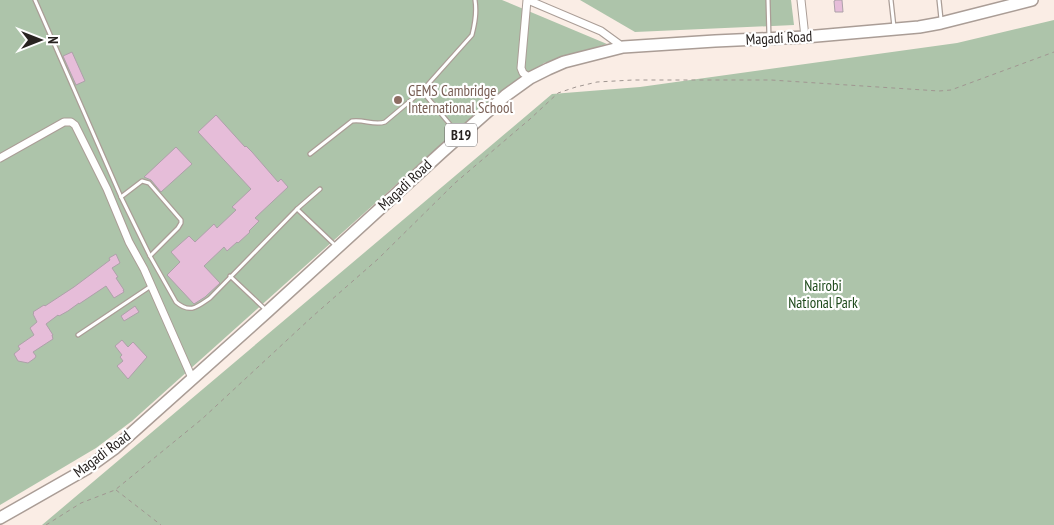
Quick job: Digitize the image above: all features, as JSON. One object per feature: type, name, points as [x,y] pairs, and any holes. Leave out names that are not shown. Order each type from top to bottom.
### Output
[{"type":"highway","name":"Magadi Road","points":[[0,518],[86,469],[115,448],[268,312],[460,136],[505,96],[530,78],[564,62],[623,47],[805,37],[919,26],[942,23],[1032,0]]},
{"type":"street","points":[[530,78],[522,73],[521,68],[527,0],[601,31],[623,47]]},
{"type":"street","points":[[801,0],[805,37]]},
{"type":"street","points":[[0,158],[64,122],[72,122],[75,125],[107,189],[192,378]]},
{"type":"lane","points":[[34,0],[121,197],[150,256],[176,302],[185,308],[191,309],[210,298],[297,209],[320,189]]},
{"type":"lane","points":[[310,154],[352,121],[359,120],[373,124],[385,122],[422,91],[472,36],[476,15],[475,0]]},
{"type":"lane","points":[[768,0],[769,38]]},
{"type":"lane","points":[[891,0],[894,28]]},
{"type":"lane","points":[[939,0],[942,23]]},
{"type":"lane","points":[[422,91],[460,136]]},
{"type":"lane","points":[[121,197],[142,181],[147,182],[181,220],[178,228],[150,256]]},
{"type":"lane","points":[[297,209],[337,248]]},
{"type":"lane","points":[[230,276],[268,312]]},
{"type":"lane","points":[[78,335],[151,286]]},
{"type":"path","points":[[46,525],[81,503],[115,490],[202,419],[313,316],[378,259],[455,182],[558,93],[576,86],[597,82],[633,80],[771,80],[939,91],[951,90],[1054,52]]},
{"type":"path","points":[[115,490],[161,525]]},
{"type":"green space","points":[[0,0],[502,0],[607,44],[544,63],[419,164],[132,421],[96,448],[0,505]]},
{"type":"green space","points":[[580,0],[791,0],[794,25],[635,32]]},
{"type":"green space","name":"Nairobi National Park","points":[[1054,20],[1054,525],[42,525],[552,94],[640,87],[957,43]]},
{"type":"building","points":[[842,0],[843,12],[835,12],[834,1]]},
{"type":"building","points":[[72,52],[85,81],[76,85],[63,56]]},
{"type":"building","points":[[216,115],[278,182],[281,179],[288,187],[255,218],[259,221],[250,232],[227,251],[224,247],[204,266],[220,283],[194,304],[167,275],[180,262],[171,252],[189,236],[195,242],[214,224],[217,228],[236,210],[232,207],[251,189],[198,132]]},
{"type":"building","points":[[176,147],[192,164],[161,192],[151,180],[144,177]]},
{"type":"building","points":[[116,254],[120,263],[112,268],[124,292],[114,298],[106,286],[68,311],[58,315],[46,324],[53,335],[53,339],[33,352],[36,356],[28,363],[18,361],[14,354],[20,349],[18,346],[34,335],[30,328],[37,322],[33,312],[74,287]]},
{"type":"building","points":[[135,306],[139,312],[124,321],[121,316]]},
{"type":"building","points":[[122,340],[128,347],[133,342],[147,357],[128,379],[117,366],[123,361],[120,357],[122,355],[115,346]]},
{"type":"place","name":"GEMS Cambridge International School","points":[[398,100]]}]
